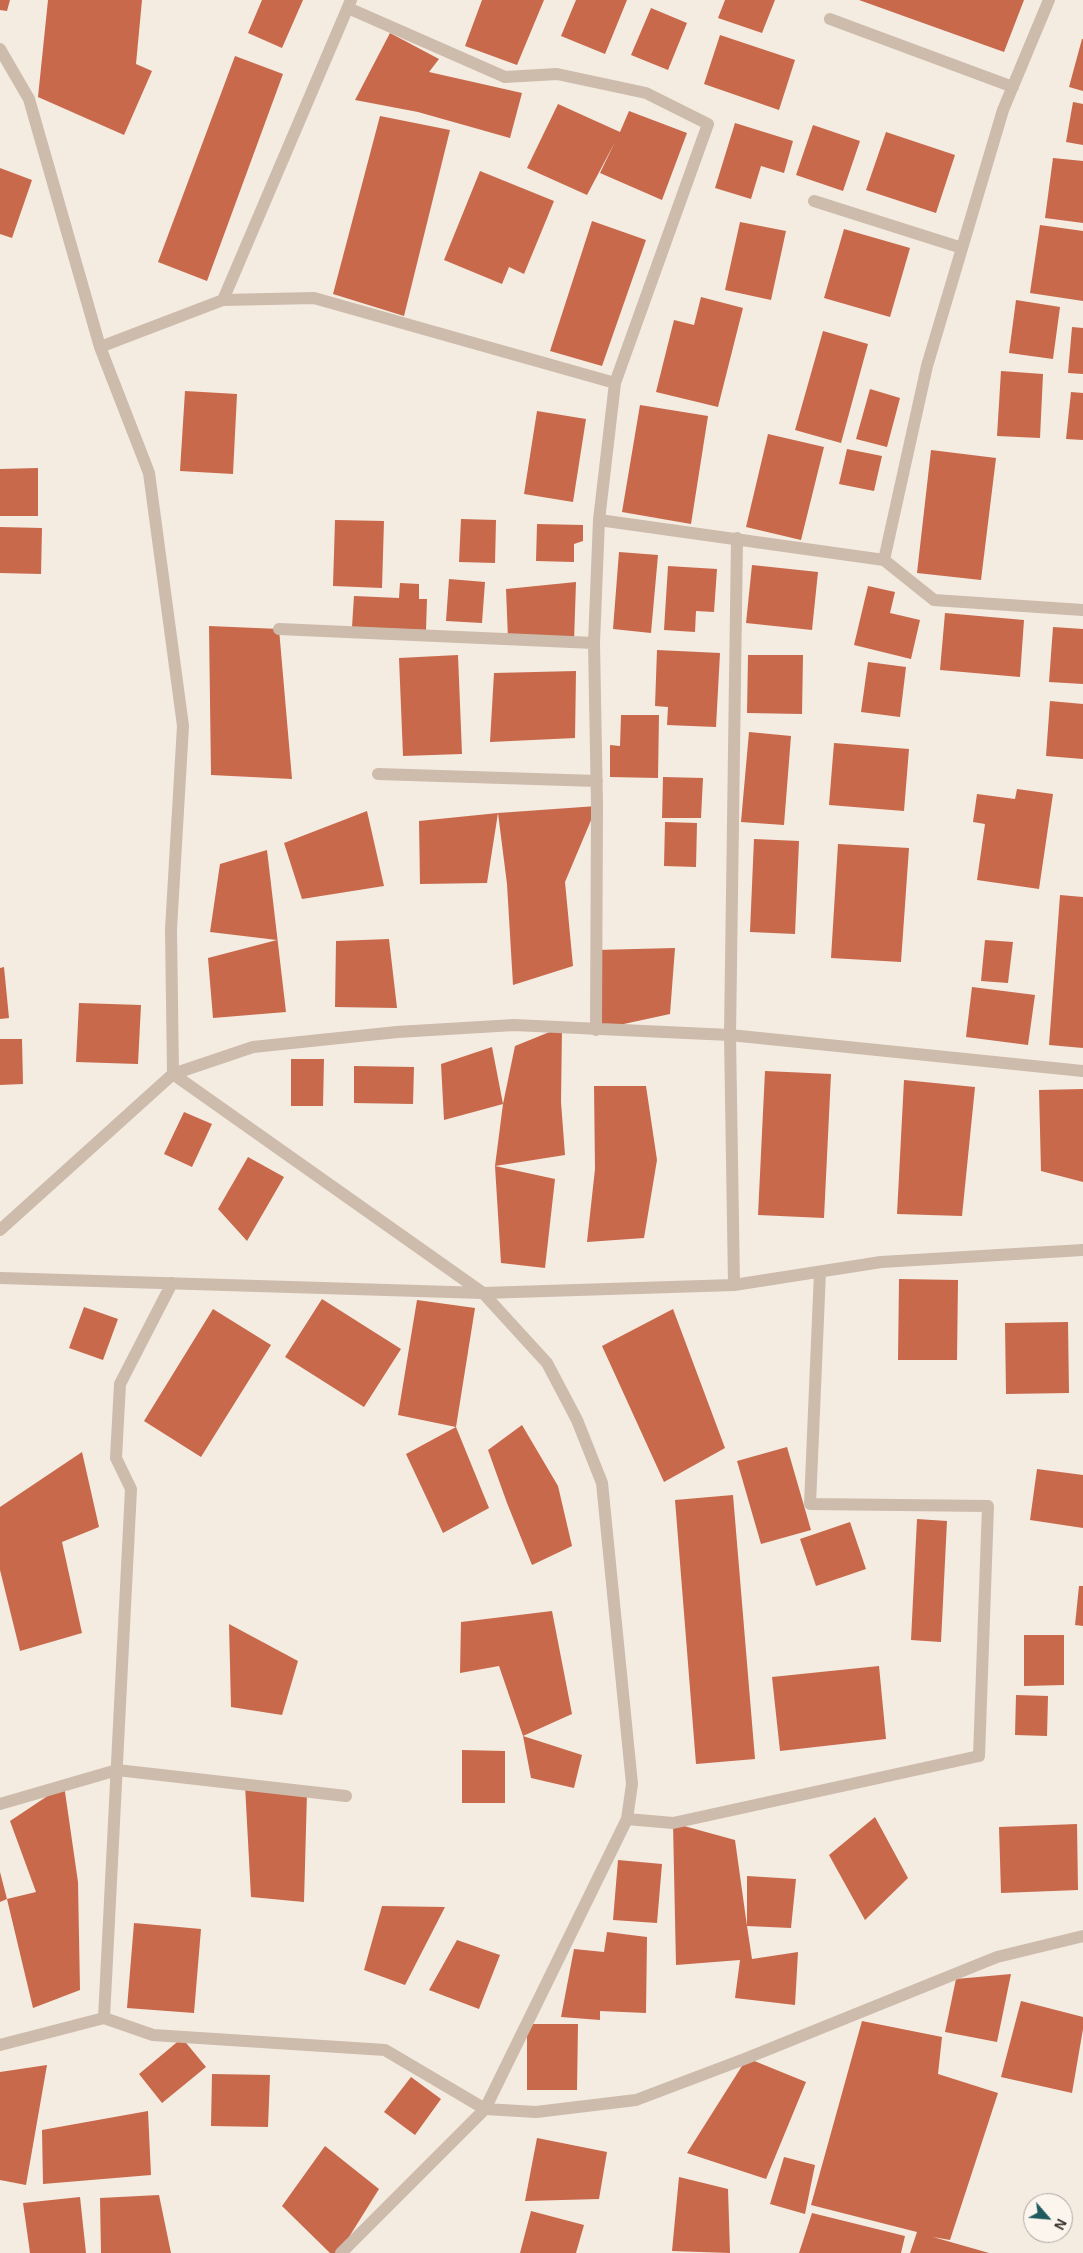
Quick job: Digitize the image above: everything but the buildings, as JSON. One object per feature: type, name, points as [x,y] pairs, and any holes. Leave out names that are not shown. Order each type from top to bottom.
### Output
[{"type":"street","points":[[884,560],[927,366],[1003,110],[1049,0]]},
{"type":"street","points":[[223,300],[350,4],[504,77],[557,74],[646,93],[708,124],[615,383],[599,520],[594,643],[597,781],[596,1030]]},
{"type":"street","points":[[830,19],[1013,87]]},
{"type":"street","points":[[0,49],[29,99],[100,347],[149,473],[183,726],[170,929],[173,1074]]},
{"type":"street","points":[[814,202],[962,248]]},
{"type":"street","points":[[100,347],[223,300],[314,298],[615,383]]},
{"type":"street","points":[[599,520],[884,560],[934,600],[1083,610]]},
{"type":"street","points":[[734,1285],[730,1036],[737,538]]},
{"type":"street","points":[[279,629],[594,643]]},
{"type":"street","points":[[378,774],[597,781]]},
{"type":"street","points":[[0,1230],[173,1074],[252,1047],[397,1032],[514,1024],[730,1036],[1083,1071]]},
{"type":"street","points":[[173,1074],[483,1293],[546,1363],[577,1420],[602,1483],[632,1784],[627,1819],[484,2109],[341,2253]]},
{"type":"street","points":[[0,1278],[483,1293],[734,1285],[881,1262],[1083,1250]]},
{"type":"street","points":[[627,1819],[673,1823],[979,1756],[988,1506],[810,1504],[820,1272]]},
{"type":"street","points":[[104,2018],[132,1489],[116,1458],[120,1384],[172,1283]]},
{"type":"street","points":[[0,1804],[117,1770],[346,1796]]},
{"type":"street","points":[[0,2045],[104,2018],[153,2034],[385,2050],[484,2109],[536,2112],[636,2100],[747,2058],[997,1957],[1083,1936]]}]
